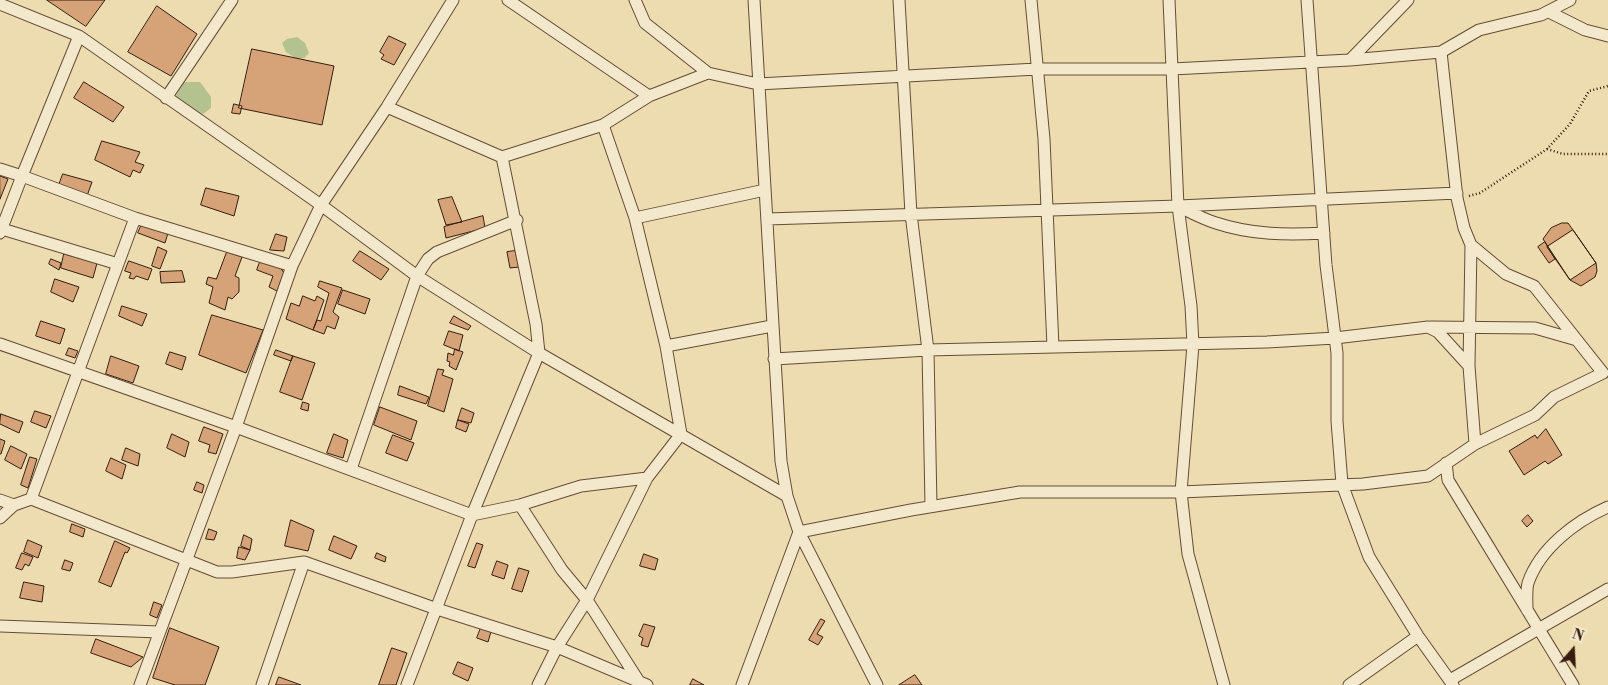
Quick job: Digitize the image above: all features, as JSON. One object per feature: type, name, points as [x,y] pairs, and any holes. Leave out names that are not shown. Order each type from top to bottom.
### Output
[{"type":"street","points":[[166,98],[232,0]]},
{"type":"street","points":[[140,685],[236,427],[292,266],[322,205],[387,107],[453,0]]},
{"type":"street","points":[[508,0],[649,96]]},
{"type":"street","points":[[635,0],[645,23],[708,73],[758,84],[903,78],[1036,69],[1172,69],[1313,63],[1441,52],[1478,30],[1527,20],[1550,12],[1570,0]]},
{"type":"street","points":[[754,0],[780,461],[787,496],[800,532],[876,685]]},
{"type":"street","points":[[899,0],[911,214],[928,350],[931,506]]},
{"type":"street","points":[[1031,0],[1044,139],[1052,347]]},
{"type":"street","points":[[1170,0],[1178,206],[1191,306],[1193,345],[1181,492],[1188,554],[1224,685]]},
{"type":"street","points":[[1306,0],[1313,63],[1324,233],[1335,338],[1337,421],[1342,484],[1369,557],[1418,636],[1451,683],[1608,589]]},
{"type":"street","points":[[1350,60],[1408,0]]},
{"type":"street","points":[[0,4],[23,5],[79,36],[322,205],[417,276],[538,353],[787,496]]},
{"type":"street","points":[[1550,12],[1585,30],[1606,37]]},
{"type":"street","points":[[79,36],[1,231],[118,264]]},
{"type":"street","points":[[800,532],[931,506],[1020,492],[1181,492],[1363,484],[1428,476],[1475,444],[1535,415],[1554,397],[1606,375],[1534,286],[1506,274],[1472,245],[1464,228],[1457,196],[1441,52]]},
{"type":"street","points":[[387,107],[502,157],[603,125],[649,96],[708,73]]},
{"type":"street","points":[[538,685],[557,648],[587,600],[647,478],[681,434],[666,346],[635,218],[603,125]]},
{"type":"street","points":[[407,685],[472,515],[538,353],[536,324],[517,220],[502,157]]},
{"type":"street","points":[[0,168],[135,218],[292,266]]},
{"type":"street","points":[[635,218],[765,190]]},
{"type":"street","points":[[767,219],[1457,196]]},
{"type":"street","points":[[1178,206],[1216,223],[1239,228],[1282,235],[1324,233]]},
{"type":"street","points":[[31,499],[135,218]]},
{"type":"street","points":[[350,469],[417,276],[428,259],[437,252],[517,220]]},
{"type":"street","points":[[1472,245],[1469,366],[1475,444]]},
{"type":"street","points":[[666,346],[772,326]]},
{"type":"street","points":[[774,359],[928,350],[1193,345],[1335,338],[1428,327],[1470,326],[1535,328],[1576,340]]},
{"type":"street","points":[[1428,327],[1438,332],[1469,366]]},
{"type":"street","points":[[0,344],[236,427],[472,515],[520,505],[581,486],[647,478]]},
{"type":"street","points":[[1446,463],[1448,480],[1572,685]]},
{"type":"street","points":[[0,518],[14,505],[31,499],[225,573],[304,562],[437,609],[557,648],[641,683]]},
{"type":"street","points":[[0,500],[14,505]]},
{"type":"street","points":[[520,505],[562,570],[587,600],[641,683]]},
{"type":"street","points":[[1527,610],[1528,585],[1537,563],[1546,552],[1574,527],[1608,507]]},
{"type":"street","points":[[742,685],[800,532]]},
{"type":"street","points":[[262,685],[304,562]]},
{"type":"street","points":[[0,626],[159,632]]},
{"type":"street","points":[[1349,685],[1418,636]]},
{"type":"path","points":[[1457,196],[1480,193],[1547,149],[1570,124],[1589,91],[1608,86]]},
{"type":"path","points":[[1547,149],[1563,154],[1608,154]]},
{"type":"green space","points":[[297,37],[305,43],[309,53],[304,58],[297,59],[286,52],[282,43],[287,39]]},
{"type":"green space","points":[[184,82],[200,82],[211,97],[211,108],[203,114],[198,113],[175,98]]},
{"type":"building","points":[[47,0],[105,0],[86,26]]},
{"type":"building","points":[[157,6],[197,34],[171,76],[128,52]]},
{"type":"building","points":[[389,36],[406,44],[394,65],[381,59],[384,55],[380,52]]},
{"type":"building","points":[[252,49],[334,66],[322,125],[239,108]]},
{"type":"building","points":[[84,82],[124,107],[113,122],[74,98]]},
{"type":"building","points":[[234,104],[242,106],[240,114],[232,113]]},
{"type":"building","points":[[102,141],[140,152],[135,162],[144,165],[140,173],[133,170],[130,177],[95,160]]},
{"type":"building","points":[[63,174],[92,182],[87,196],[59,185]]},
{"type":"building","points":[[0,176],[8,179],[0,199]]},
{"type":"building","points":[[206,188],[239,196],[234,216],[201,205]]},
{"type":"building","points":[[452,197],[462,222],[446,225],[438,200]]},
{"type":"building","points":[[483,216],[485,228],[446,238],[444,227]]},
{"type":"building","points":[[1562,223],[1568,223],[1596,263],[1597,271],[1595,277],[1581,286],[1570,280],[1543,239],[1551,228]]},
{"type":"building","points":[[142,224],[168,233],[165,243],[138,233]]},
{"type":"building","points":[[1573,230],[1596,263],[1570,280],[1547,247]]},
{"type":"building","points":[[276,234],[287,237],[284,251],[270,250]]},
{"type":"building","points":[[1545,242],[1555,259],[1549,263],[1538,247]]},
{"type":"building","points":[[158,247],[167,251],[160,269],[152,266]]},
{"type":"building","points":[[360,251],[389,269],[381,280],[353,261]]},
{"type":"building","points":[[515,251],[519,267],[510,268],[507,252]]},
{"type":"building","points":[[227,252],[242,257],[235,276],[239,278],[239,292],[232,299],[228,297],[225,310],[209,303],[213,287],[206,284],[208,277],[216,279]]},
{"type":"building","points":[[64,254],[97,263],[93,278],[61,268]]},
{"type":"building","points":[[51,259],[61,263],[59,270],[49,264]]},
{"type":"building","points":[[129,261],[152,269],[148,280],[136,276],[134,279],[129,278],[131,273],[125,271]]},
{"type":"building","points":[[260,262],[280,267],[284,273],[277,291],[269,287],[273,276],[257,270]]},
{"type":"building","points":[[182,271],[185,282],[161,283],[160,272]]},
{"type":"building","points":[[55,279],[79,287],[73,302],[51,292]]},
{"type":"building","points":[[320,281],[342,288],[333,312],[339,317],[335,329],[327,326],[324,334],[313,330],[317,320],[321,321],[329,293],[318,287]]},
{"type":"building","points":[[343,290],[370,299],[365,314],[338,304]]},
{"type":"building","points":[[303,296],[315,301],[317,296],[324,300],[313,330],[286,319],[291,303],[299,306]]},
{"type":"building","points":[[122,306],[147,314],[142,326],[119,316]]},
{"type":"building","points":[[212,315],[263,330],[246,373],[199,355]]},
{"type":"building","points":[[454,316],[471,326],[468,330],[450,323]]},
{"type":"building","points":[[41,321],[65,329],[60,344],[36,336]]},
{"type":"building","points":[[449,331],[463,335],[459,351],[444,345]]},
{"type":"building","points":[[69,348],[78,351],[75,358],[66,355]]},
{"type":"building","points":[[455,349],[463,352],[456,370],[449,366],[450,362],[447,361],[448,353],[453,355]]},
{"type":"building","points":[[276,350],[293,356],[291,361],[274,355]]},
{"type":"building","points":[[170,352],[186,357],[182,370],[166,364]]},
{"type":"building","points":[[111,356],[139,366],[133,383],[106,374]]},
{"type":"building","points":[[293,356],[315,363],[302,400],[280,392]]},
{"type":"building","points":[[438,369],[444,370],[442,375],[453,379],[444,412],[428,406]]},
{"type":"building","points":[[400,386],[429,397],[426,404],[398,395]]},
{"type":"building","points":[[303,402],[309,404],[308,411],[301,409]]},
{"type":"building","points":[[380,407],[417,421],[411,440],[374,425]]},
{"type":"building","points":[[462,408],[474,413],[471,423],[458,420]]},
{"type":"building","points":[[35,411],[51,416],[46,428],[31,422]]},
{"type":"building","points":[[1,414],[23,422],[19,433],[0,424]]},
{"type":"building","points":[[458,420],[469,424],[466,432],[456,428]]},
{"type":"building","points":[[204,427],[223,434],[216,454],[208,452],[210,445],[199,441]]},
{"type":"building","points":[[1546,429],[1562,455],[1548,464],[1545,461],[1524,475],[1509,451],[1535,435],[1537,438]]},
{"type":"building","points":[[172,434],[189,442],[185,457],[167,448]]},
{"type":"building","points":[[334,434],[348,440],[343,458],[327,453]]},
{"type":"building","points":[[393,435],[414,443],[407,461],[386,453]]},
{"type":"building","points":[[0,439],[5,441],[1,454],[0,454]]},
{"type":"building","points":[[11,446],[27,454],[21,469],[5,460]]},
{"type":"building","points":[[126,448],[140,454],[138,466],[122,460]]},
{"type":"building","points":[[30,457],[37,459],[28,488],[21,485]]},
{"type":"building","points":[[111,458],[126,465],[122,479],[106,471]]},
{"type":"building","points":[[197,482],[204,485],[202,493],[194,490]]},
{"type":"building","points":[[1528,515],[1533,521],[1527,527],[1522,521]]},
{"type":"building","points":[[291,520],[314,530],[308,551],[285,546]]},
{"type":"building","points":[[72,524],[85,529],[83,537],[70,532]]},
{"type":"building","points":[[209,529],[217,532],[214,540],[206,539]]},
{"type":"building","points":[[244,535],[252,539],[250,550],[241,546]]},
{"type":"building","points":[[334,536],[357,546],[351,559],[329,550]]},
{"type":"building","points":[[28,540],[42,546],[38,558],[24,552]]},
{"type":"building","points":[[115,541],[130,548],[127,553],[125,552],[111,587],[99,582]]},
{"type":"building","points":[[477,543],[483,545],[475,568],[468,566]]},
{"type":"building","points":[[239,547],[250,550],[245,560],[237,558]]},
{"type":"building","points":[[22,553],[33,557],[29,566],[25,564],[22,570],[16,568]]},
{"type":"building","points":[[377,553],[386,557],[385,562],[375,558]]},
{"type":"building","points":[[644,554],[658,559],[655,570],[640,566]]},
{"type":"building","points":[[65,560],[73,563],[70,571],[62,569]]},
{"type":"building","points":[[497,561],[508,565],[504,579],[492,575]]},
{"type":"building","points":[[519,568],[529,571],[522,592],[512,589]]},
{"type":"building","points":[[24,582],[44,586],[42,602],[20,598]]},
{"type":"building","points":[[154,602],[162,605],[157,618],[150,615]]},
{"type":"building","points":[[821,619],[825,621],[817,634],[823,637],[818,645],[809,640]]},
{"type":"building","points":[[644,624],[655,627],[648,647],[641,645],[643,638],[639,636]]},
{"type":"building","points":[[482,625],[492,628],[488,642],[477,638]]},
{"type":"building","points":[[170,628],[219,647],[205,685],[175,685],[153,678]]},
{"type":"building","points":[[96,639],[143,657],[131,667],[91,653]]},
{"type":"building","points":[[392,648],[407,653],[396,685],[379,685]]},
{"type":"building","points":[[458,662],[473,668],[468,681],[453,674]]},
{"type":"building","points":[[915,675],[922,685],[899,685]]},
{"type":"building","points":[[279,677],[301,685],[276,685]]},
{"type":"building","points":[[693,679],[704,685],[690,685]]}]
